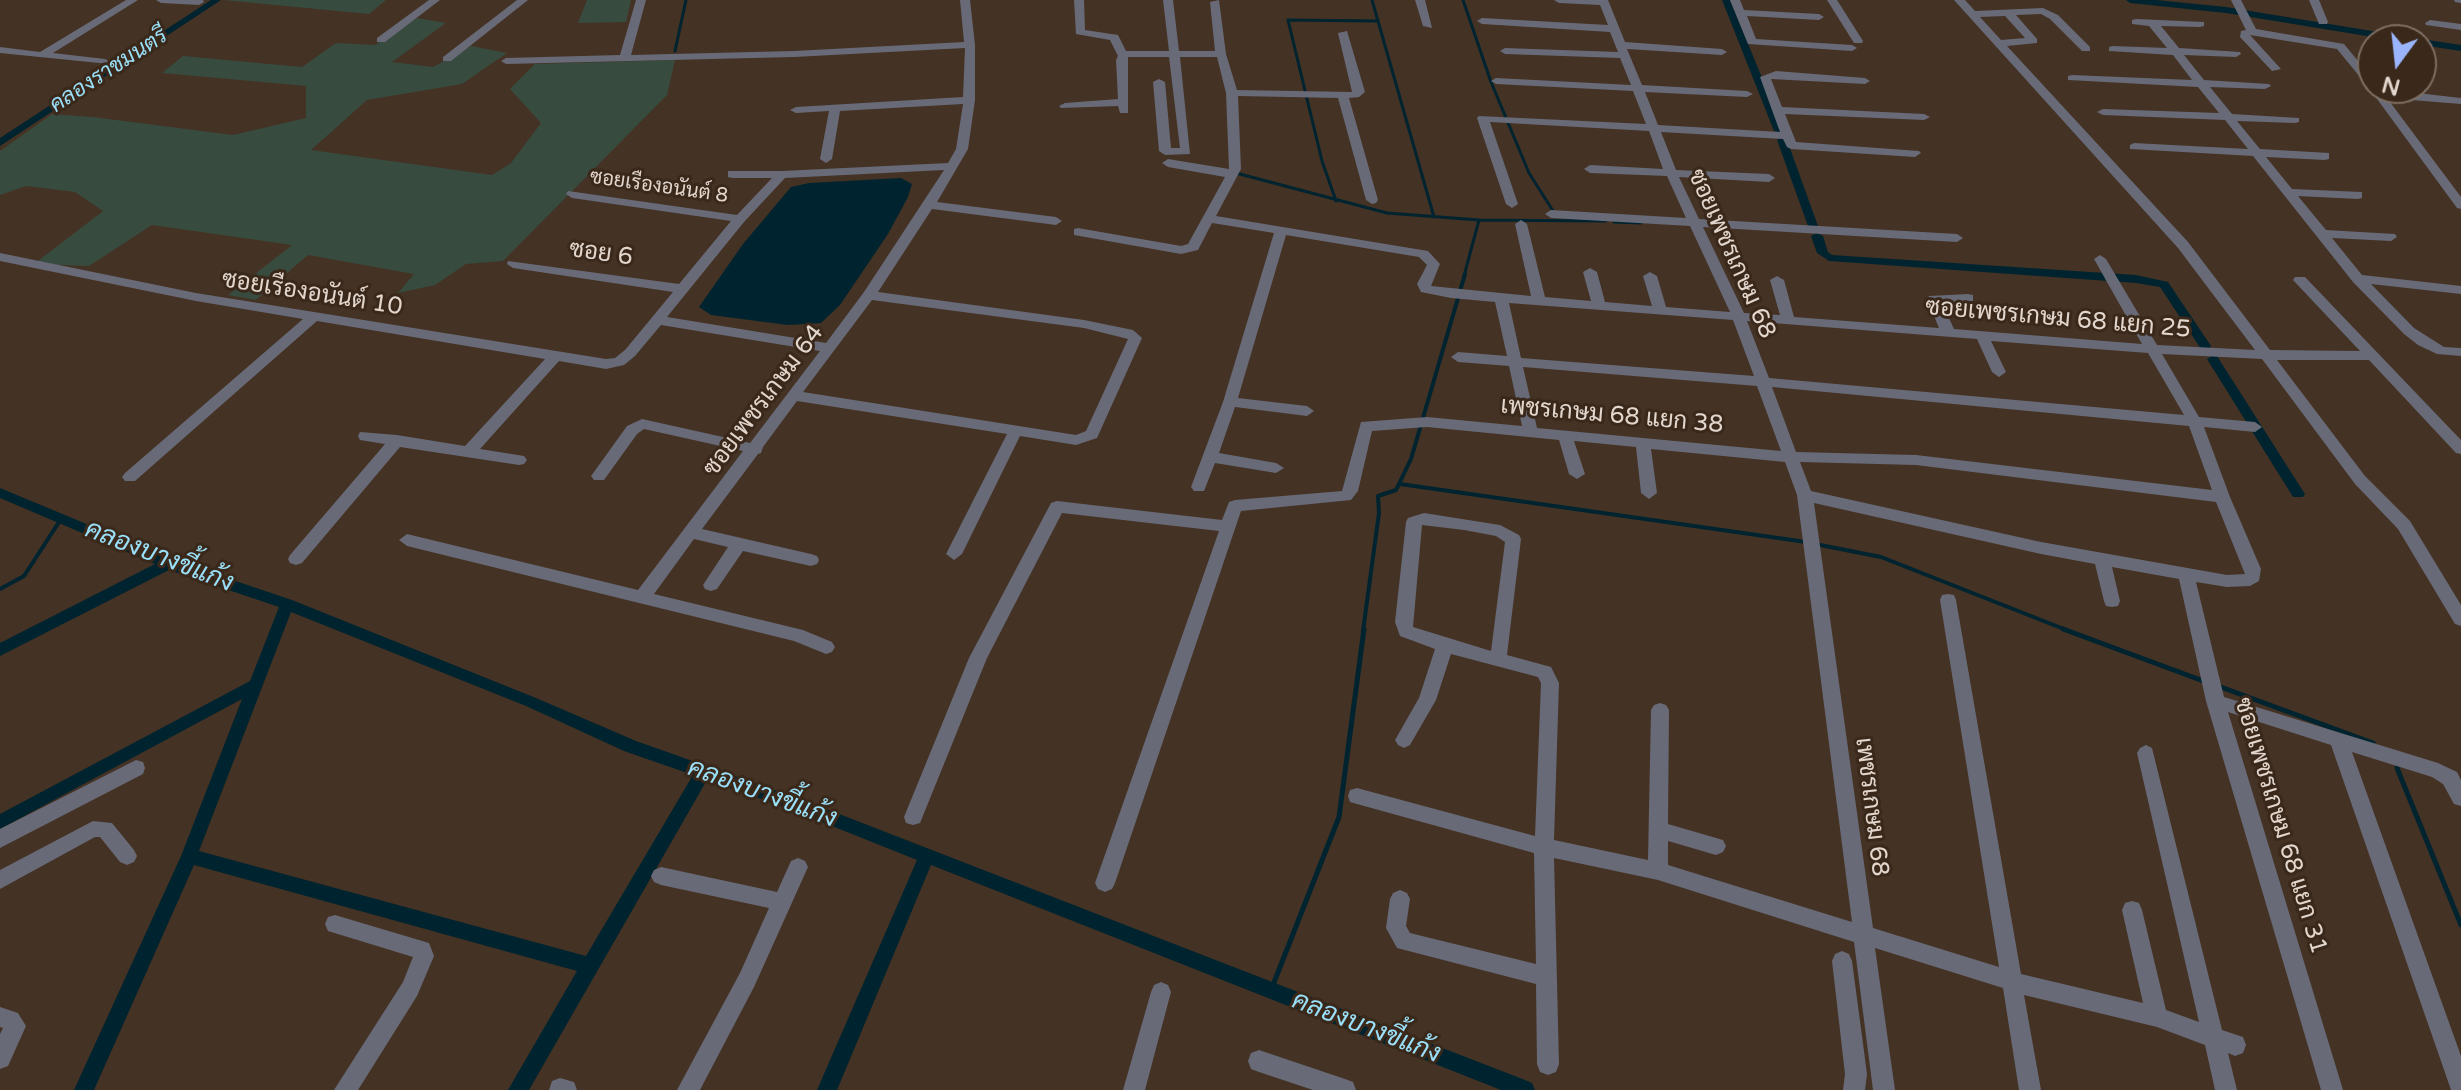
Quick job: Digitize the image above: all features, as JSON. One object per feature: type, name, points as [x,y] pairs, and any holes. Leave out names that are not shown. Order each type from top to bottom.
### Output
[{"type":"street","points":[[42,55],[133,0]]},
{"type":"street","points":[[161,0],[199,2]]},
{"type":"street","points":[[381,40],[435,0]]},
{"type":"street","points":[[447,59],[523,0]]},
{"type":"street","points":[[625,58],[641,0]]},
{"type":"street","name":"ซอยเพชรเกษม 64","points":[[642,597],[831,348],[953,166],[964,142],[969,100],[970,45],[965,0]]},
{"type":"street","points":[[1079,0],[1080,32],[1114,37],[1124,54]]},
{"type":"street","points":[[1159,82],[1165,151],[1187,152],[1168,0]]},
{"type":"street","points":[[1420,0],[1428,26]]},
{"type":"street","points":[[1559,0],[1604,1]]},
{"type":"street","points":[[1735,0],[1752,42],[1855,44],[1832,0]]},
{"type":"street","points":[[1959,0],[2153,210],[2268,355],[2360,480],[2404,525],[2461,619]]},
{"type":"street","points":[[2314,0],[2323,22]]},
{"type":"street","name":"ซอยเพชรเกษม 68","points":[[1604,1],[1671,173],[1739,317],[1805,495],[1809,529]]},
{"type":"street","points":[[1078,232],[1188,250],[1193,247],[1233,173],[1232,93],[1221,54],[1215,2]]},
{"type":"street","points":[[2043,11],[2053,2]]},
{"type":"street","points":[[2239,8],[2252,31]]},
{"type":"street","points":[[1972,14],[2043,11],[2054,17],[2086,49]]},
{"type":"street","points":[[1999,43],[2033,41],[2007,12]]},
{"type":"street","points":[[1740,13],[1819,17]]},
{"type":"street","points":[[1482,21],[1615,29]]},
{"type":"street","points":[[2136,22],[2200,24]]},
{"type":"street","points":[[2152,22],[2358,279],[2416,337],[2442,351],[2461,352]]},
{"type":"street","points":[[2430,23],[2461,27]]},
{"type":"street","points":[[2276,69],[2245,37],[2245,33],[2252,31],[2340,46],[2357,67]]},
{"type":"street","points":[[1232,93],[1343,95],[1359,92],[1343,33]]},
{"type":"street","points":[[506,61],[970,45]]},
{"type":"street","points":[[2113,49],[2236,54]]},
{"type":"street","points":[[0,50],[105,62]]},
{"type":"street","points":[[1505,51],[1722,52]]},
{"type":"street","points":[[1124,54],[1221,54]]},
{"type":"street","points":[[1065,106],[1124,106],[1121,60],[1124,54]]},
{"type":"street","points":[[1865,81],[1776,74],[1765,77],[1787,136],[1795,146],[1915,153]]},
{"type":"street","points":[[2072,78],[2265,86]]},
{"type":"street","points":[[1496,81],[1747,94]]},
{"type":"street","points":[[1343,95],[1372,200]]},
{"type":"street","points":[[2437,98],[2461,101]]},
{"type":"street","points":[[796,110],[969,100]]},
{"type":"street","points":[[2386,104],[2461,205]]},
{"type":"street","points":[[826,159],[835,108]]},
{"type":"street","points":[[1777,110],[1924,117]]},
{"type":"street","points":[[2103,112],[2295,120]]},
{"type":"street","points":[[1512,204],[1483,118],[1787,136]]},
{"type":"street","points":[[2134,147],[2325,156]]},
{"type":"street","points":[[1168,163],[1233,173]]},
{"type":"street","points":[[732,174],[782,175],[953,166]]},
{"type":"street","points":[[1590,169],[1769,178]]},
{"type":"street","points":[[658,320],[740,219],[782,175]]},
{"type":"street","points":[[2287,192],[2358,195]]},
{"type":"street","name":"ซอยเรืองอนันต์ 8","points":[[572,194],[740,219]]},
{"type":"street","points":[[929,205],[1056,221]]},
{"type":"street","points":[[1551,214],[1957,238]]},
{"type":"street","points":[[1199,487],[1230,402],[1281,231],[1209,219]]},
{"type":"street","points":[[1521,224],[1539,301]]},
{"type":"street","name":"ซอยเพชรเกษม 68 แยก 25","points":[[1281,231],[1423,254],[1434,264],[1424,284],[1426,289],[1467,296],[2155,349],[2373,356]]},
{"type":"street","points":[[2321,234],[2391,237]]},
{"type":"street","name":"ซอยเรืองอนันต์ 10","points":[[0,257],[196,297],[606,364],[619,362],[658,320]]},
{"type":"street","points":[[1805,495],[2041,548],[2227,581],[2253,577],[2253,569],[2194,420],[2100,259]]},
{"type":"street","name":"ซอย 6","points":[[513,264],[684,289]]},
{"type":"street","points":[[1590,272],[1599,305]]},
{"type":"street","points":[[1650,276],[1660,309]]},
{"type":"street","points":[[2358,279],[2461,290]]},
{"type":"street","points":[[1777,280],[1788,319]]},
{"type":"street","points":[[2300,280],[2458,442]]},
{"type":"street","points":[[795,396],[1076,440],[1092,434],[1134,335],[1084,324],[869,295]]},
{"type":"street","points":[[1501,298],[1531,432]]},
{"type":"street","points":[[1948,332],[1934,299],[1968,298]]},
{"type":"street","points":[[130,477],[314,316]]},
{"type":"street","points":[[658,320],[831,348]]},
{"type":"street","points":[[1982,335],[1999,372]]},
{"type":"street","points":[[469,451],[555,356]]},
{"type":"street","points":[[1458,357],[2255,427]]},
{"type":"street","points":[[1230,402],[1307,411]]},
{"type":"street","name":"เพชรเกษม 68 แยก 38","points":[[1228,526],[1238,506],[1346,496],[1350,491],[1366,426],[1411,421],[1792,457],[1916,460],[2222,497]]},
{"type":"street","points":[[599,476],[632,430],[642,424],[756,449]]},
{"type":"street","points":[[954,554],[1016,430]]},
{"type":"street","points":[[365,436],[519,460]]},
{"type":"street","points":[[1565,436],[1577,474]]},
{"type":"street","points":[[296,559],[397,440]]},
{"type":"street","points":[[1643,443],[1649,493]]},
{"type":"street","points":[[1210,457],[1276,468]]},
{"type":"street","points":[[913,817],[978,658],[1057,507],[1228,526],[1105,883]]},
{"type":"street","points":[[1498,660],[1513,539],[1500,531],[1424,519],[1414,522],[1403,622],[1406,631],[1445,646],[1498,660],[1536,668],[1545,672],[1550,683],[1544,847],[1548,1064]]},
{"type":"street","name":"เพชรเกษม 68","points":[[1809,529],[1883,1086]]},
{"type":"street","points":[[692,533],[811,560]]},
{"type":"street","points":[[407,540],[797,635],[826,647]]},
{"type":"street","points":[[711,585],[739,544]]},
{"type":"street","points":[[2102,558],[2112,601]]},
{"type":"street","name":"ซอยเพชรเกษม 68 แยก 31","points":[[2186,574],[2215,701],[2332,1090]]},
{"type":"street","points":[[1948,600],[2030,1090]]},
{"type":"street","points":[[1404,740],[1427,700],[1445,646]]},
{"type":"street","points":[[2215,701],[2438,771],[2450,778],[2461,798]]},
{"type":"street","points":[[1658,871],[1660,710]]},
{"type":"street","points":[[2339,741],[2461,1087]]},
{"type":"street","points":[[2146,753],[2226,1090]]},
{"type":"street","points":[[0,839],[136,768]]},
{"type":"street","points":[[1357,796],[1544,847],[1658,871],[2014,982],[2157,1017],[2235,1045]]},
{"type":"street","points":[[0,880],[93,829],[105,829],[127,856]]},
{"type":"street","points":[[1658,830],[1716,846]]},
{"type":"street","points":[[688,1090],[747,980],[798,867]]},
{"type":"street","points":[[661,876],[782,902]]},
{"type":"street","points":[[1400,899],[1396,928],[1404,941],[1547,977]]},
{"type":"street","points":[[2132,910],[2157,1017]]},
{"type":"street","points":[[335,924],[422,950],[424,956],[410,989],[345,1090]]},
{"type":"street","points":[[1842,961],[1855,1082],[1883,1086]]},
{"type":"street","points":[[1134,1090],[1161,992]]},
{"type":"street","points":[[0,1017],[11,1020],[15,1026],[0,1058]]},
{"type":"street","points":[[1259,1061],[1345,1090]]},
{"type":"green space","points":[[223,0],[386,0],[369,14]]},
{"type":"green space","points":[[587,0],[631,0],[626,22],[578,23]]},
{"type":"green space","points":[[417,18],[446,23],[392,62],[433,67],[471,46],[507,53],[462,84],[367,100],[311,150],[492,175],[511,163],[541,123],[510,89],[535,64],[675,60],[667,95],[503,261],[466,264],[435,285],[398,293],[414,274],[308,255],[256,300],[228,295],[292,245],[152,225],[89,266],[34,264],[103,211],[75,192],[26,186],[0,195],[0,151],[52,114],[233,135],[306,118],[306,86],[162,73],[183,56],[302,67],[336,43],[375,45]]},
{"type":"water","points":[[901,178],[912,184],[888,234],[840,305],[821,323],[788,325],[711,315],[699,307],[743,244],[791,187],[809,183]]},
{"type":"waterway","name":"คลองราชมนตรี","points":[[0,143],[217,0]]},
{"type":"waterway","points":[[675,51],[686,0]]},
{"type":"waterway","points":[[1372,0],[1378,21]]},
{"type":"waterway","points":[[1463,0],[1491,82],[1529,173],[1555,214]]},
{"type":"waterway","points":[[1726,0],[1779,131]]},
{"type":"waterway","points":[[2130,0],[2226,10],[2357,32]]},
{"type":"waterway","points":[[1335,199],[1322,161],[1288,20],[1378,21]]},
{"type":"waterway","points":[[1378,21],[1434,217]]},
{"type":"waterway","points":[[2437,44],[2461,48]]},
{"type":"waterway","points":[[1782,140],[1813,226]]},
{"type":"waterway","points":[[1236,173],[1335,199]]},
{"type":"waterway","points":[[1335,199],[1387,213],[1434,217]]},
{"type":"waterway","points":[[1434,217],[1479,220]]},
{"type":"waterway","points":[[1464,276],[1479,220]]},
{"type":"waterway","points":[[1479,220],[1606,221]]},
{"type":"waterway","points":[[1614,222],[1641,223]]},
{"type":"waterway","points":[[1817,236],[1823,253],[1829,258],[2136,279],[2164,284],[2205,346]]},
{"type":"waterway","points":[[1363,631],[1379,513],[1378,496],[1396,490],[1411,459],[1465,274]]},
{"type":"waterway","points":[[2213,359],[2298,494]]},
{"type":"waterway","points":[[1400,484],[1806,542]]},
{"type":"waterway","name":"คลองบางขี้แก้ง","points":[[0,493],[168,564]]},
{"type":"waterway","points":[[0,589],[24,576],[61,519]]},
{"type":"waterway","points":[[1815,544],[1881,557],[2069,631]]},
{"type":"waterway","points":[[0,650],[168,564]]},
{"type":"waterway","name":"คลองบางขี้แก้ง","points":[[168,564],[287,604]]},
{"type":"waterway","points":[[189,856],[287,604]]},
{"type":"waterway","name":"คลองบางขี้แก้ง","points":[[287,604],[531,702],[630,746],[797,805],[927,856]]},
{"type":"waterway","points":[[1271,990],[1339,817],[1364,629]]},
{"type":"waterway","points":[[2063,629],[2206,682]]},
{"type":"waterway","points":[[0,822],[255,685]]},
{"type":"waterway","points":[[2218,686],[2373,743]]},
{"type":"waterway","points":[[2397,768],[2461,925]]},
{"type":"waterway","points":[[518,1090],[703,772]]},
{"type":"waterway","points":[[84,1090],[189,856]]},
{"type":"waterway","points":[[189,856],[590,966]]},
{"type":"waterway","points":[[827,1090],[927,856]]},
{"type":"waterway","name":"คลองบางขี้แก้ง","points":[[927,856],[1525,1090]]}]
